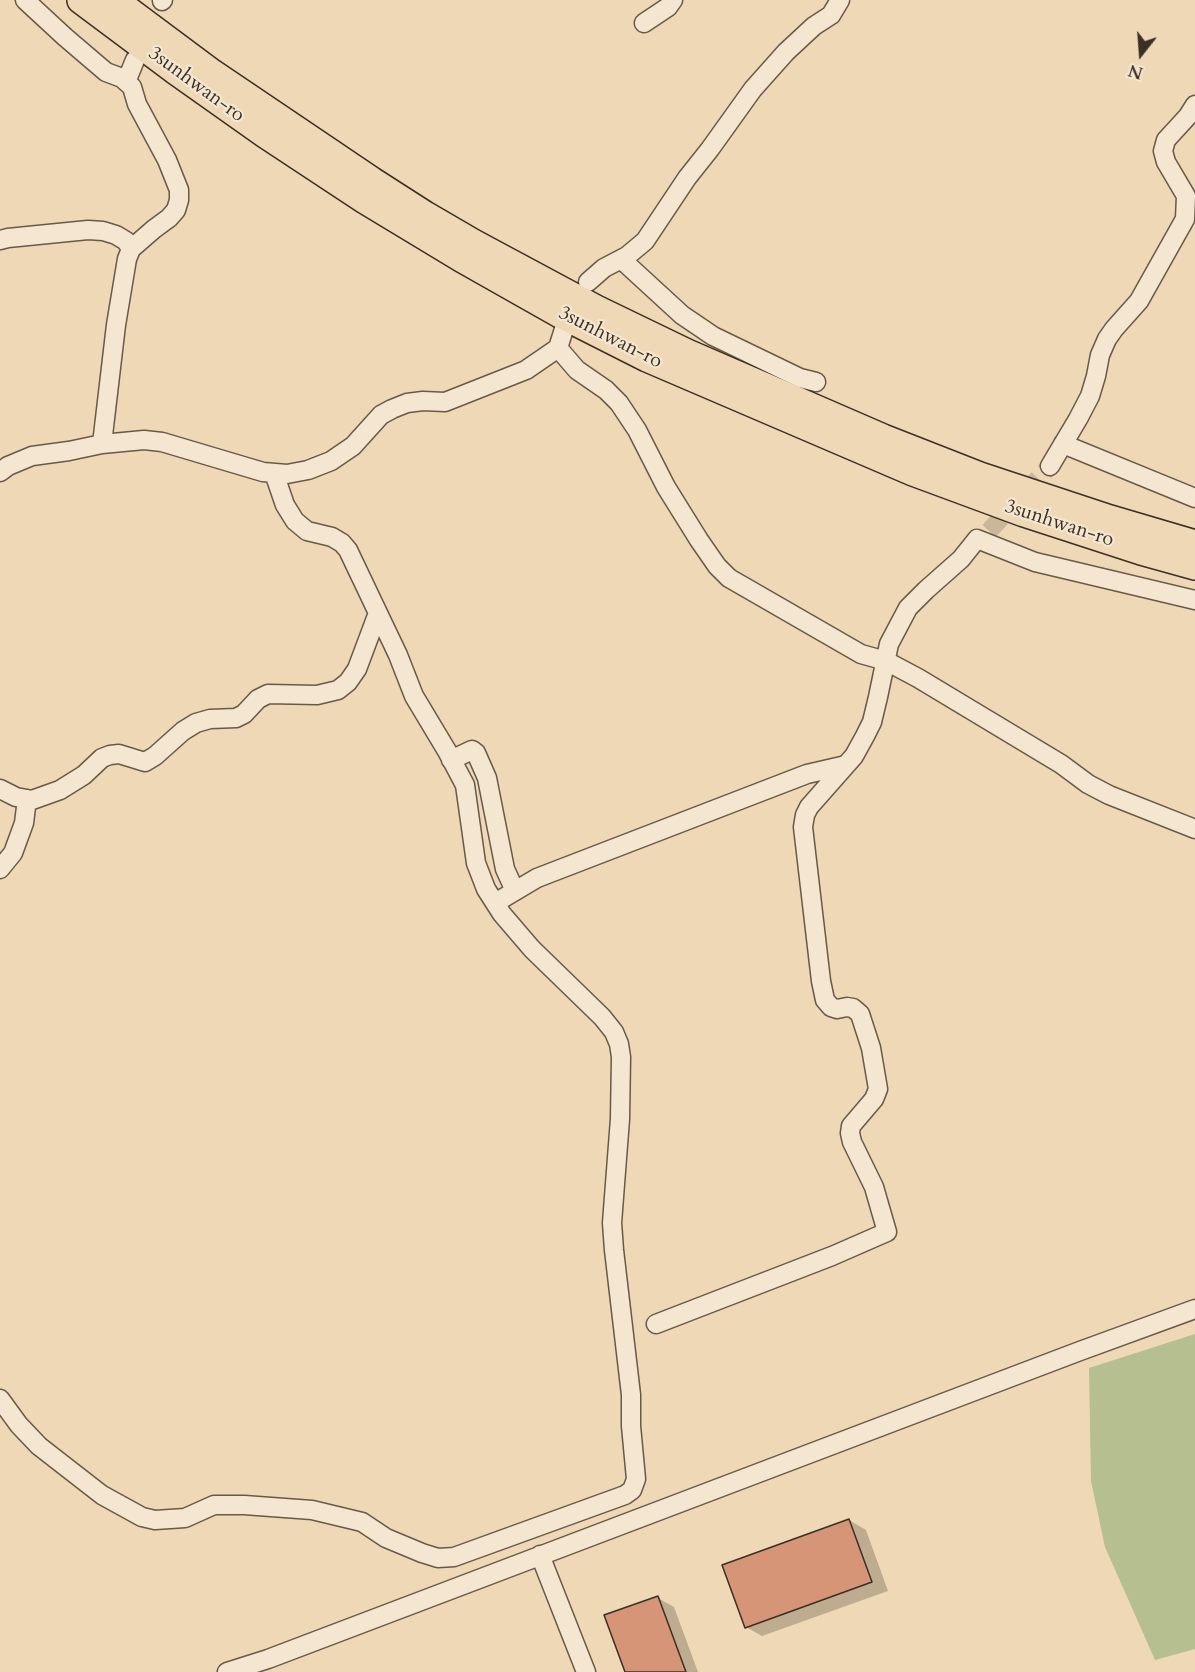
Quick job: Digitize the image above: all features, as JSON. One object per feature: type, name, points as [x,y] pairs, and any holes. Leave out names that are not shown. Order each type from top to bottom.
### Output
[{"type":"highway","name":"3sunhwan-ro","points":[[81,0],[256,128],[365,200],[461,258],[647,358],[913,472],[1024,513],[1195,566]]},
{"type":"highway","name":"3sunhwan-ro","points":[[114,0],[221,79],[362,175],[517,268],[596,309],[687,353],[883,438],[1002,483],[1195,544]]},
{"type":"street","points":[[26,0],[106,72],[122,78],[132,87],[137,104],[179,190],[176,210],[131,249],[127,259],[116,325],[102,444]]},
{"type":"street","points":[[644,23],[668,7],[673,0]]},
{"type":"street","points":[[588,282],[604,268],[621,259],[645,241],[687,178],[753,89],[786,52],[814,26],[831,15],[840,0]]},
{"type":"street","points":[[126,82],[135,60]]},
{"type":"street","points":[[1050,466],[1090,396],[1100,355],[1107,339],[1139,301],[1185,219],[1186,196],[1166,162],[1163,151],[1166,140],[1195,105]]},
{"type":"street","points":[[0,240],[103,231],[126,241],[131,249]]},
{"type":"street","points":[[621,259],[682,315],[714,336],[800,378],[816,382]]},
{"type":"street","points":[[0,472],[32,456],[102,444],[144,440],[162,442],[262,472],[286,474],[308,470],[331,461],[353,446],[381,415],[392,409],[407,403],[445,402],[526,370],[558,348],[564,329]]},
{"type":"street","points":[[558,348],[577,370],[606,390],[619,403],[637,430],[666,487],[699,540],[717,566],[729,578],[861,654],[886,661],[928,684],[1109,795],[1195,829]]},
{"type":"street","points":[[1063,444],[1195,498]]},
{"type":"street","points":[[0,1399],[19,1425],[39,1446],[102,1495],[132,1512],[155,1520],[185,1518],[214,1505],[312,1510],[362,1522],[386,1538],[422,1554],[438,1558],[454,1557],[625,1495],[632,1490],[636,1479],[631,1426],[631,1395],[612,1223],[620,1119],[621,1058],[619,1044],[614,1032],[602,1017],[532,949],[502,914],[486,889],[476,863],[465,785],[414,696],[398,655],[348,550],[332,537],[307,531],[295,521],[285,505],[274,473]]},
{"type":"street","points":[[656,1324],[832,1256],[887,1232],[874,1187],[852,1142],[850,1133],[851,1126],[874,1098],[878,1089],[871,1048],[860,1014],[854,1008],[831,1007],[825,1000],[803,838],[803,821],[809,807],[854,756],[872,722],[889,644],[908,608],[961,559],[983,535],[1035,562],[1195,600]]},
{"type":"street","points":[[0,789],[32,801],[60,790],[84,775],[102,758],[110,755],[119,754],[145,762],[196,723],[210,719],[236,718],[244,714],[258,699],[268,694],[317,695],[338,690],[348,682],[357,669],[378,613]]},
{"type":"street","points":[[451,759],[472,750],[476,753],[487,778],[506,869],[515,891]]},
{"type":"street","points":[[495,903],[537,878],[807,774],[846,765]]},
{"type":"street","points":[[0,869],[13,853],[24,823],[27,799]]},
{"type":"street","points":[[234,1671],[1195,1309]]},
{"type":"street","points":[[540,1555],[586,1672]]},
{"type":"street","points":[[279,1654],[285,1672]]},
{"type":"green space","points":[[1195,1334],[1195,1649],[1155,1660],[1105,1547],[1091,1481],[1089,1368]]},
{"type":"building","points":[[849,1519],[872,1582],[745,1628],[722,1565]]},
{"type":"building","points":[[658,1596],[686,1672],[625,1672],[604,1615]]},
{"type":"tunnel","points":[[989,531],[1050,466]]}]
